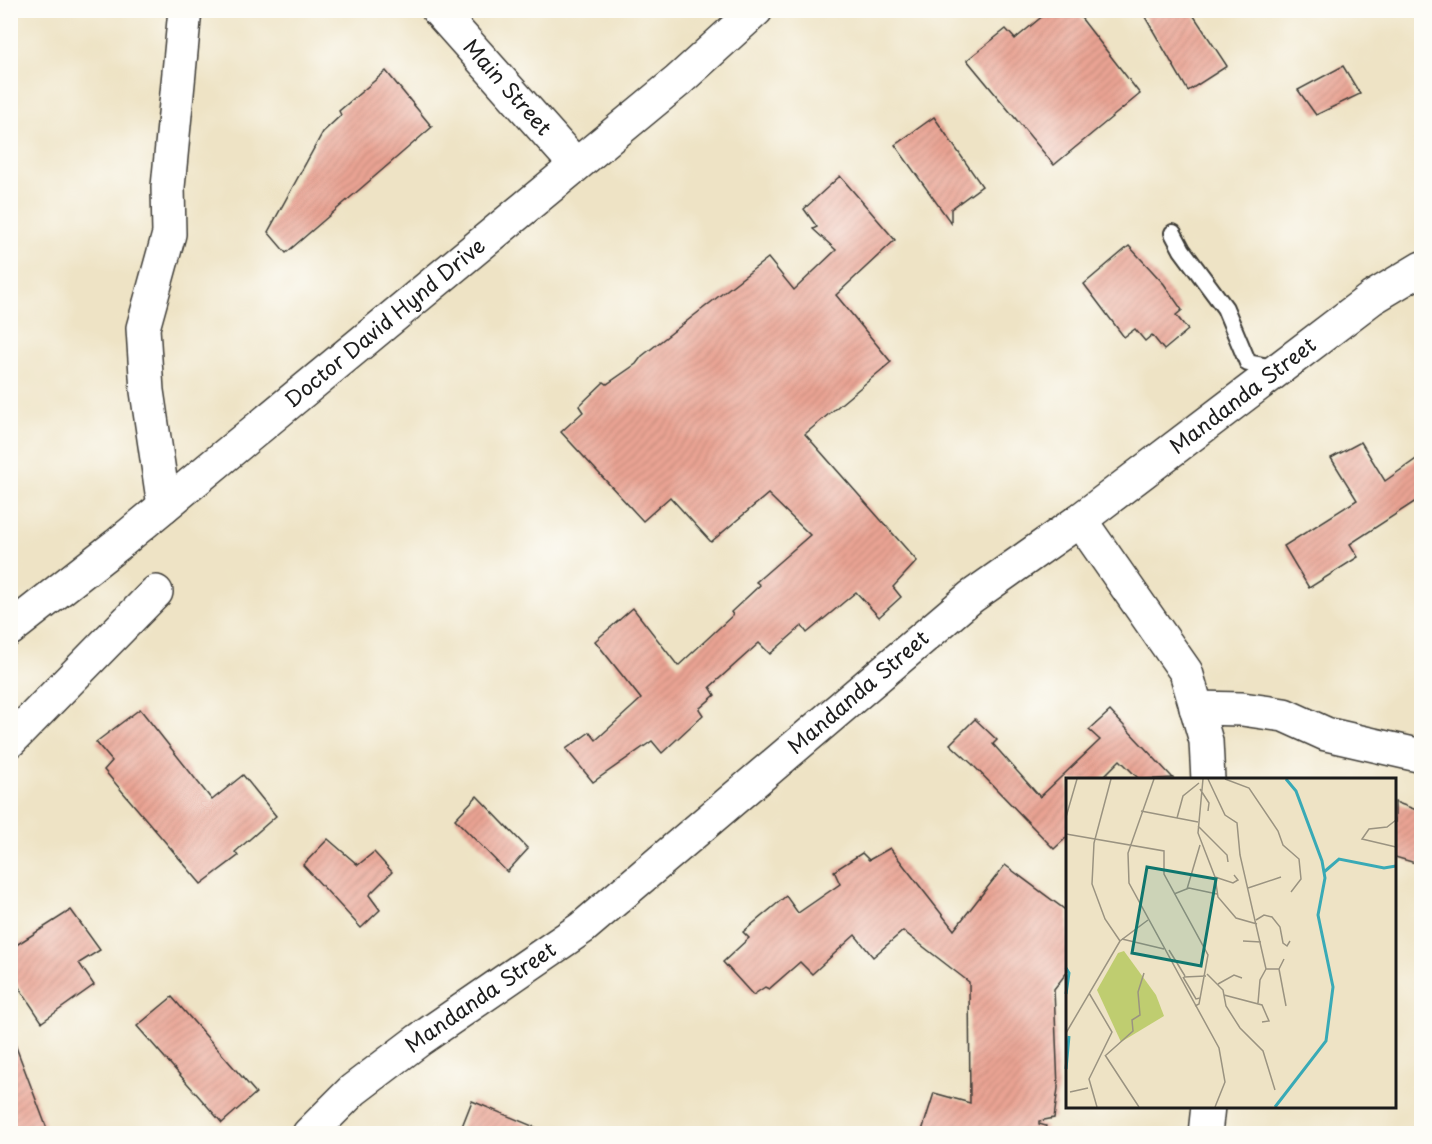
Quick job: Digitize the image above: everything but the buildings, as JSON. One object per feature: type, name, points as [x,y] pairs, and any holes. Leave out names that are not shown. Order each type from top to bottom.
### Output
[{"type":"street","points":[[164,506],[147,391],[143,328],[169,234],[168,187],[185,10]]},
{"type":"street","name":"Main Street","points":[[438,10],[575,164]]},
{"type":"street","name":"Doctor David Hynd Drive","points":[[10,629],[164,506],[678,81],[756,10]]},
{"type":"street","name":"Mandanda Street","points":[[309,1134],[353,1090],[419,1040],[582,928],[971,597],[1080,520],[1372,298],[1422,268]]},
{"type":"street","points":[[1080,520],[1186,672],[1206,741],[1208,778]]},
{"type":"street","points":[[10,741],[156,592]]},
{"type":"street","points":[[1196,708],[1242,709],[1284,715],[1326,734],[1422,756]]},
{"type":"street","points":[[1205,1134],[1208,1108]]},
{"type":"lane","points":[[1173,233],[1182,250],[1225,309],[1248,363],[1279,369]]}]
